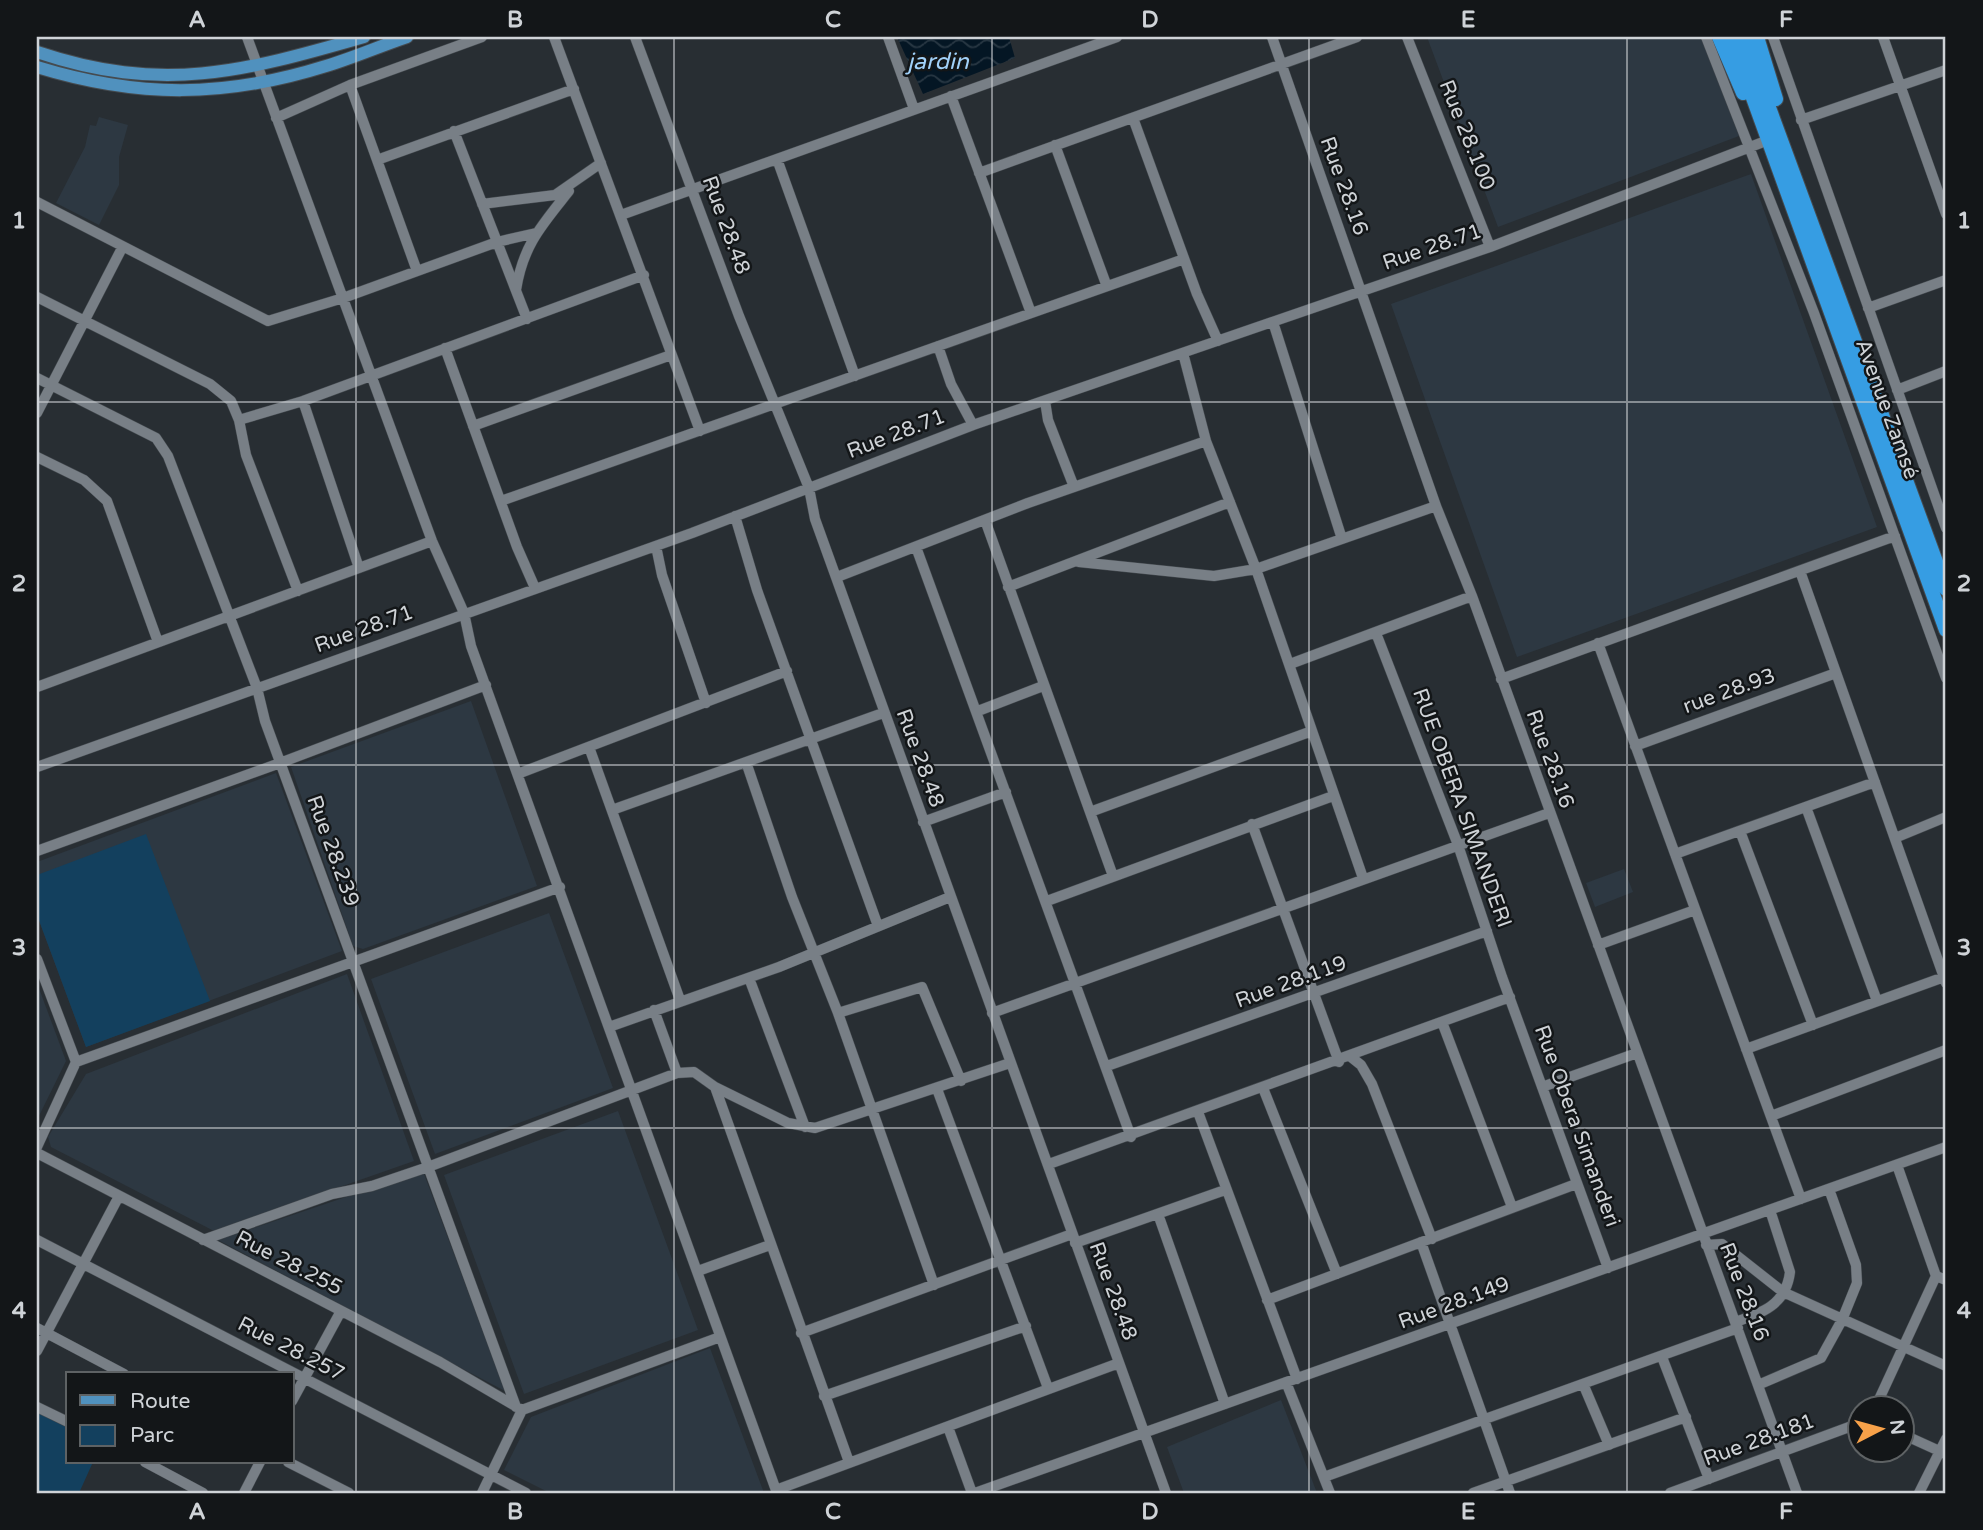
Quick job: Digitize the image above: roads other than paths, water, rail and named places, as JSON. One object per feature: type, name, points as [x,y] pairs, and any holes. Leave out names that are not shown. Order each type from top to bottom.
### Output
[{"type":"highway","points":[[1719,37],[1741,89],[1770,139]]},
{"type":"highway","points":[[1731,37],[1796,201]]},
{"type":"highway","points":[[1743,37],[1798,185]]},
{"type":"highway","points":[[1756,37],[1798,185],[1796,201]]},
{"type":"highway","name":"Avenue Zamsé","points":[[1796,201],[1946,589]]},
{"type":"highway","name":"Avenue Zamsé","points":[[1796,201],[1946,630]]},
{"type":"main road","points":[[37,52],[77,65],[141,76],[220,72],[258,66],[322,51],[364,37]]},
{"type":"main road","points":[[37,67],[104,85],[139,90],[223,89],[327,66],[407,37]]},
{"type":"street","points":[[247,37],[432,541],[464,613],[471,646],[520,773],[776,1492],[849,1462],[1119,1363]]},
{"type":"street","points":[[276,118],[350,85],[482,37]]},
{"type":"street","points":[[554,37],[700,431]]},
{"type":"street","name":"Rue 28.48","points":[[635,37],[808,488],[815,519],[883,712],[1166,1493]]},
{"type":"street","points":[[888,37],[914,109]]},
{"type":"street","points":[[621,215],[1117,37]]},
{"type":"street","name":"Rue 28.16","points":[[1272,37],[1436,506],[1472,596],[1797,1493]]},
{"type":"street","points":[[979,173],[1357,37]]},
{"type":"street","name":"Rue 28.100","points":[[1407,37],[1490,247]]},
{"type":"street","points":[[1706,37],[1751,148],[1946,678]]},
{"type":"street","points":[[1773,37],[1946,528]]},
{"type":"street","points":[[1883,37],[1943,194],[1946,214]]},
{"type":"street","points":[[1801,120],[1946,71]]},
{"type":"street","points":[[350,85],[417,271]]},
{"type":"street","points":[[377,160],[574,89]]},
{"type":"street","points":[[951,96],[1031,313]]},
{"type":"street","points":[[1133,118],[1184,259],[1218,341]]},
{"type":"street","points":[[454,131],[527,319]]},
{"type":"street","name":"Rue 28.71","points":[[37,767],[656,546],[972,425],[1490,247],[1770,139]]},
{"type":"street","points":[[1055,145],[1106,284]]},
{"type":"street","points":[[777,159],[855,376]]},
{"type":"street","points":[[482,204],[555,195],[601,163]]},
{"type":"street","points":[[516,291],[520,262],[536,233],[576,182]]},
{"type":"street","points":[[37,202],[262,320],[278,320],[497,242],[536,233]]},
{"type":"street","points":[[37,413],[122,248]]},
{"type":"street","points":[[500,501],[1106,284],[1184,259]]},
{"type":"street","points":[[239,420],[303,401],[643,275]]},
{"type":"street","points":[[1868,308],[1946,280]]},
{"type":"street","points":[[37,297],[220,390],[231,401],[239,420],[246,455],[298,590]]},
{"type":"street","points":[[1272,322],[1342,539]]},
{"type":"street","points":[[938,346],[951,384],[972,425]]},
{"type":"street","points":[[445,348],[500,501],[535,588]]},
{"type":"street","points":[[1183,353],[1206,441],[1256,569],[1363,878]]},
{"type":"street","points":[[473,426],[671,355]]},
{"type":"street","points":[[1898,390],[1946,371]]},
{"type":"street","name":"Rue 28.239","points":[[37,378],[122,420],[162,444],[257,688],[281,763],[428,1167],[519,1408]]},
{"type":"street","points":[[303,401],[359,568]]},
{"type":"street","points":[[1045,401],[1048,420],[1074,487]]},
{"type":"street","points":[[837,577],[1074,487],[1206,441]]},
{"type":"street","points":[[37,457],[84,481],[107,501],[158,642]]},
{"type":"street","points":[[1008,587],[1230,502]]},
{"type":"street","points":[[1079,562],[1128,565],[1197,576],[1256,569],[1436,506]]},
{"type":"street","points":[[735,516],[757,590],[878,926]]},
{"type":"street","points":[[985,520],[1113,876]]},
{"type":"street","points":[[1501,679],[1895,536]]},
{"type":"street","points":[[37,687],[432,541]]},
{"type":"street","points":[[656,546],[662,575],[706,702]]},
{"type":"street","points":[[916,547],[978,711],[1131,1137]]},
{"type":"street","points":[[1746,1049],[1945,980],[1800,570]]},
{"type":"street","points":[[1290,664],[1472,596]]},
{"type":"street","name":"RUE OBERA SIMANDERI","points":[[1377,633],[1458,845],[1510,997]]},
{"type":"street","points":[[1598,643],[1801,1199]]},
{"type":"street","points":[[520,773],[787,671]]},
{"type":"street","name":"rue 28.93","points":[[1635,746],[1836,673]]},
{"type":"street","points":[[37,850],[281,763],[486,685]]},
{"type":"street","points":[[978,711],[1043,686]]},
{"type":"street","points":[[612,810],[883,712]]},
{"type":"street","points":[[1090,813],[1312,731]]},
{"type":"street","points":[[589,747],[680,1000]]},
{"type":"street","points":[[746,762],[812,952],[838,1013],[934,1285]]},
{"type":"street","points":[[1675,855],[1875,782]]},
{"type":"street","points":[[923,822],[1006,792]]},
{"type":"street","points":[[1047,901],[1333,796]]},
{"type":"street","points":[[1806,807],[1877,1002]]},
{"type":"street","points":[[992,1013],[1549,813]]},
{"type":"street","points":[[1895,838],[1946,817]]},
{"type":"street","points":[[1252,824],[1339,1062]]},
{"type":"street","points":[[1740,831],[1813,1025]]},
{"type":"street","points":[[37,1146],[76,1062],[560,887]]},
{"type":"street","points":[[610,1027],[680,1000],[749,978],[950,897]]},
{"type":"street","points":[[1598,945],[1695,910]]},
{"type":"street","name":"Rue 28.119","points":[[1107,1066],[1487,931]]},
{"type":"street","points":[[37,959],[76,1062]]},
{"type":"street","points":[[749,978],[805,1127]]},
{"type":"street","points":[[838,1013],[922,986],[961,1081]]},
{"type":"street","points":[[1049,1164],[1339,1062],[1510,997]]},
{"type":"street","name":"Rue Obera Simanderi","points":[[1510,997],[1608,1268]]},
{"type":"street","points":[[654,1010],[677,1073]]},
{"type":"street","points":[[1442,1022],[1511,1207]]},
{"type":"street","points":[[1771,1116],[1946,1050]]},
{"type":"street","points":[[1542,1087],[1637,1053]]},
{"type":"street","points":[[1350,1058],[1361,1065],[1373,1084],[1427,1241],[1451,1324],[1510,1493]]},
{"type":"street","points":[[203,1240],[332,1194],[372,1186],[428,1167],[677,1073],[694,1072],[715,1087],[760,1111],[815,1128],[1010,1063]]},
{"type":"street","points":[[715,1087],[769,1245],[849,1462]]},
{"type":"street","points":[[1263,1088],[1337,1274]]},
{"type":"street","points":[[937,1089],[1048,1388]]},
{"type":"street","points":[[1199,1112],[1225,1190],[1268,1300],[1329,1493]]},
{"type":"street","name":"Rue 28.149","points":[[974,1493],[1946,1147]]},
{"type":"street","name":"Rue 28.255","points":[[37,1153],[118,1198],[440,1362],[519,1408]]},
{"type":"street","points":[[1881,1394],[1902,1344],[1941,1278],[1897,1165]]},
{"type":"street","points":[[1268,1300],[1576,1184]]},
{"type":"street","points":[[1758,1385],[1821,1358],[1842,1320],[1858,1274],[1829,1189]]},
{"type":"street","points":[[801,1333],[1002,1260],[1157,1214],[1225,1190]]},
{"type":"street","points":[[37,1351],[41,1330],[118,1198]]},
{"type":"street","points":[[1324,1477],[1662,1357],[1767,1311],[1783,1293],[1790,1272],[1770,1210]]},
{"type":"street","points":[[1157,1214],[1226,1404]]},
{"type":"street","name":"Rue 28.257","points":[[37,1240],[526,1493]]},
{"type":"street","points":[[1706,1245],[1722,1244],[1783,1293],[1946,1366]]},
{"type":"street","points":[[698,1271],[769,1245]]},
{"type":"street","points":[[294,1397],[341,1311]]},
{"type":"street","points":[[824,1396],[1026,1326]]},
{"type":"street","points":[[41,1330],[120,1372]]},
{"type":"street","points":[[482,1493],[519,1408],[720,1337]]},
{"type":"street","points":[[1662,1357],[1709,1479]]},
{"type":"street","points":[[1584,1386],[1609,1445]]},
{"type":"street","points":[[37,1407],[66,1421]]},
{"type":"street","points":[[1472,1493],[1686,1417]]},
{"type":"street","points":[[948,1427],[974,1493]]},
{"type":"street","name":"Rue 28.181","points":[[1671,1493],[1846,1428]]},
{"type":"street","points":[[1919,1493],[1943,1453],[1946,1439]]},
{"type":"street","points":[[1916,1440],[1943,1453]]},
{"type":"street","points":[[149,1464],[203,1493]]},
{"type":"street","points":[[244,1493],[259,1464]]},
{"type":"street","points":[[292,1464],[349,1493]]},
{"type":"water","name":"jardin","points":[[897,37],[1009,37],[1015,58],[923,94]]}]
